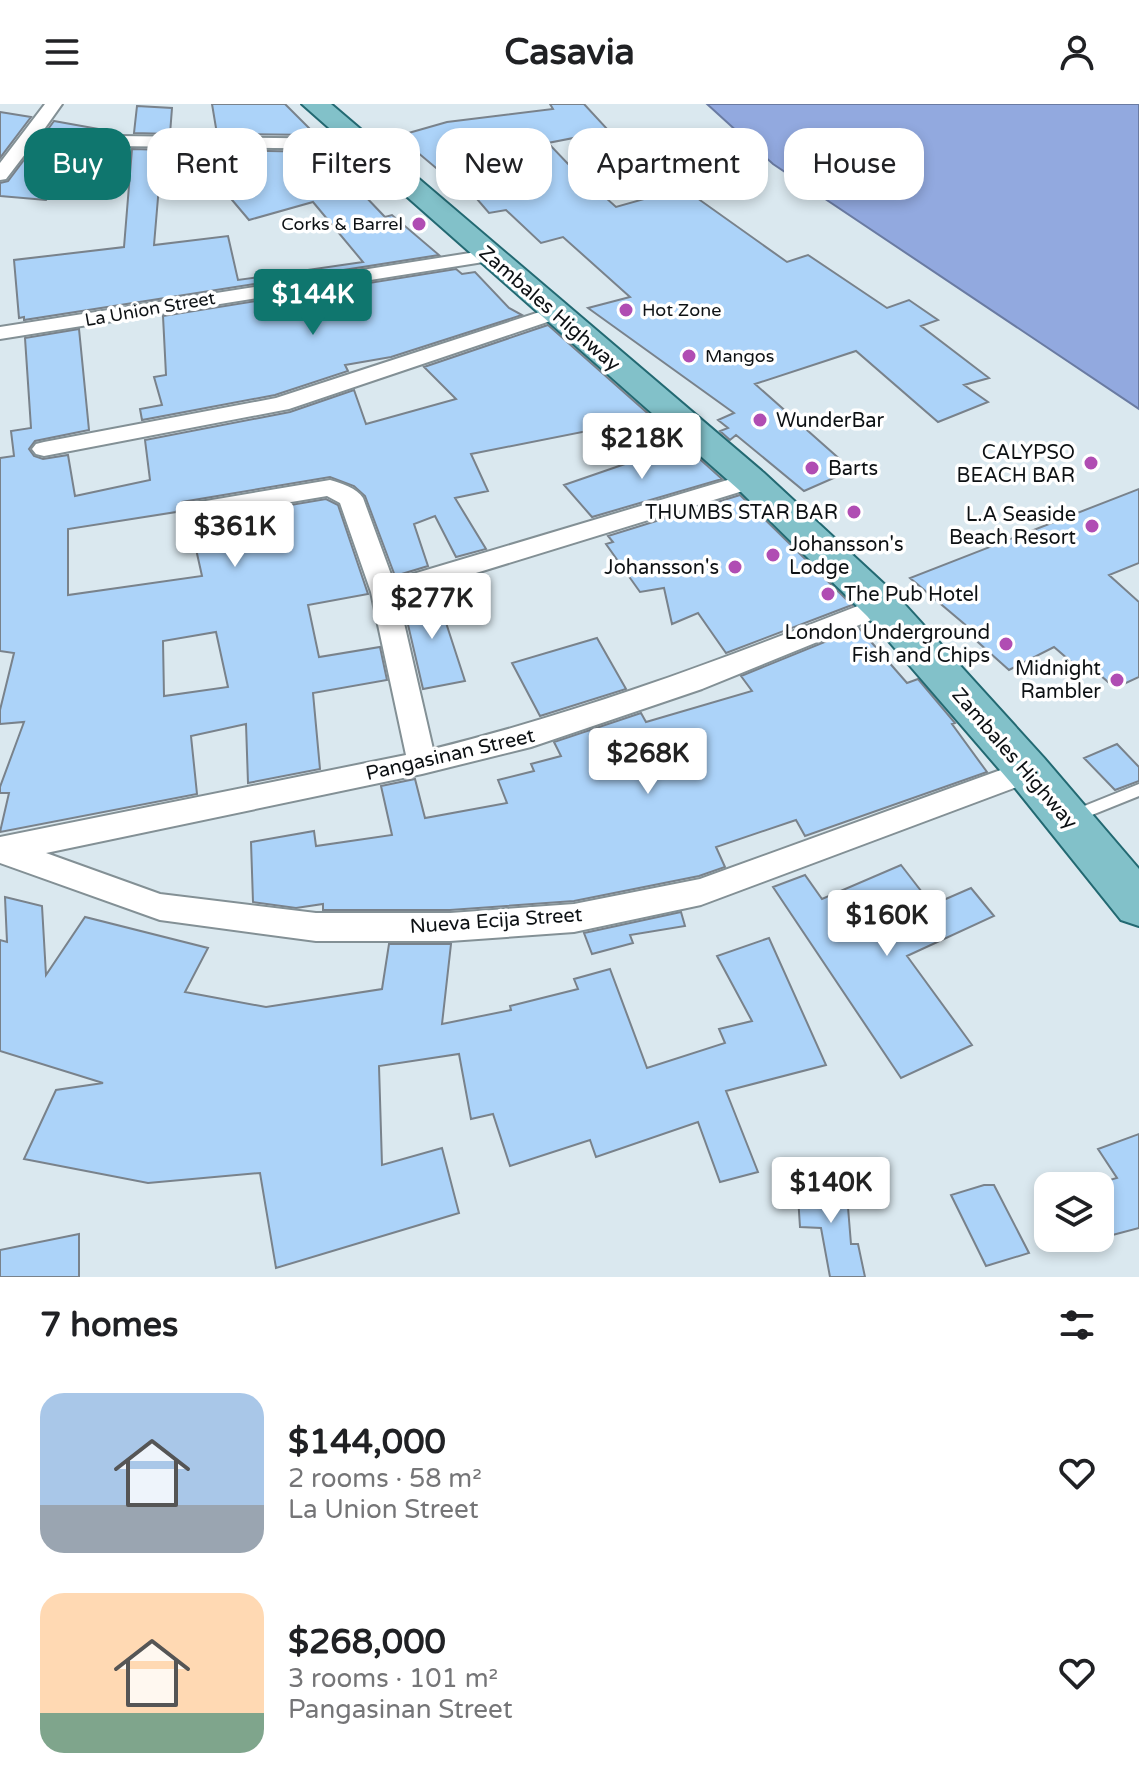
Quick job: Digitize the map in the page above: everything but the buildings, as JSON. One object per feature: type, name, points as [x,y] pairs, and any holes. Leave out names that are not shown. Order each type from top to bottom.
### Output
[{"type":"main road","name":"Zambales Highway","points":[[315,104],[343,128]]},
{"type":"main road","name":"Zambales Highway","points":[[420,196],[751,481],[882,606],[1028,771],[1139,905]]},
{"type":"street","points":[[37,128],[54,104]]},
{"type":"street","points":[[131,141],[283,143]]},
{"type":"street","points":[[0,175],[24,146]]},
{"type":"street","name":"La Union Street","points":[[0,333],[489,256]]},
{"type":"street","points":[[44,449],[281,404],[555,313]]},
{"type":"street","points":[[384,592],[751,481]]},
{"type":"street","points":[[191,511],[330,488],[351,498],[384,592],[422,763]]},
{"type":"street","name":"Pangasinan Street","points":[[1,850],[422,763],[531,736],[692,682],[882,606]]},
{"type":"street","name":"Nueva Ecija Street","points":[[1,850],[160,907],[316,927],[450,927],[558,919],[701,892],[1028,771]]},
{"type":"lane","points":[[1068,819],[1139,790]]},
{"type":"water","points":[[707,104],[1139,104],[1139,409],[827,200],[924,200],[924,128],[784,128],[784,171],[768,159],[768,128],[733,128]]},
{"type":"place","name":"Corks & Barrel","points":[[419,224]]},
{"type":"place","name":"Hot Zone","points":[[626,310]]},
{"type":"place","name":"Mangos","points":[[689,356]]},
{"type":"place","name":"WunderBar","points":[[760,420]]},
{"type":"place","name":"CALYPSO BEACH BAR","points":[[1091,463]]},
{"type":"place","name":"Barts","points":[[812,468]]},
{"type":"place","name":"THUMBS STAR BAR","points":[[854,512]]},
{"type":"place","name":"L.A Seaside Beach Resort","points":[[1092,526]]},
{"type":"place","name":"Johansson's Lodge","points":[[773,555]]},
{"type":"place","name":"Johansson's","points":[[735,567]]},
{"type":"place","name":"The Pub Hotel","points":[[828,594]]},
{"type":"place","name":"London Underground Fish and Chips","points":[[1006,644]]},
{"type":"place","name":"Midnight Rambler","points":[[1117,680]]}]
